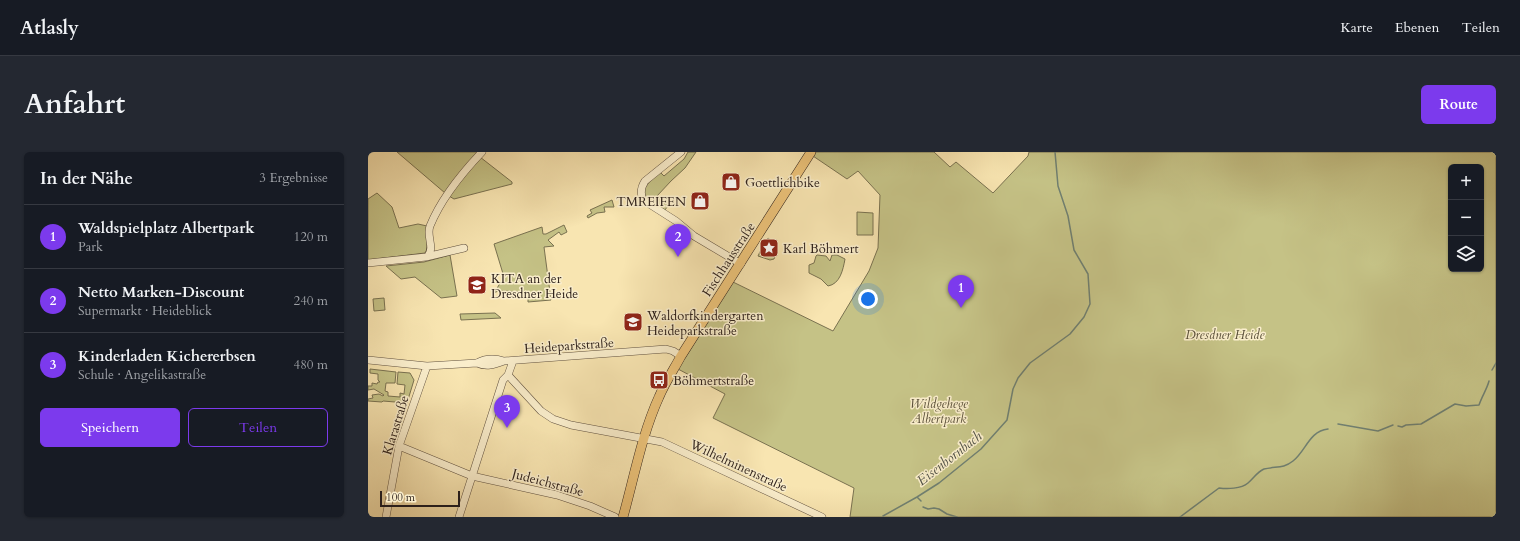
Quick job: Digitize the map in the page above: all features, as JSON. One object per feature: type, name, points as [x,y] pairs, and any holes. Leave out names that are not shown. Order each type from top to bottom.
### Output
[{"type":"main road","name":"Fischhausstraße","points":[[623,517],[645,438],[659,397],[681,356],[811,152]]},
{"type":"street","points":[[428,256],[431,250],[429,234],[430,226],[446,196],[482,152]]},
{"type":"street","points":[[681,152],[645,181],[641,195],[643,200],[676,221],[694,236],[741,264]]},
{"type":"street","points":[[368,263],[428,256],[464,248]]},
{"type":"street","name":"Heideparkstraße","points":[[368,360],[427,366],[477,363],[483,360],[496,358],[504,361],[513,361],[666,349],[681,356]]},
{"type":"street","points":[[459,517],[503,380],[508,375],[513,361]]},
{"type":"street","name":"Klarastraße","points":[[386,517],[399,446],[427,366]]},
{"type":"street","points":[[508,375],[541,411],[553,419],[570,425],[645,438]]},
{"type":"street","name":"Wilhelminenstraße","points":[[645,438],[662,442],[822,517]]},
{"type":"street","name":"Judeichstraße","points":[[399,446],[472,476],[557,495],[590,506],[615,517]]},
{"type":"green space","points":[[397,152],[478,152],[445,193]]},
{"type":"green space","points":[[688,152],[696,152],[685,168],[657,196],[668,206],[664,211],[646,197],[644,193],[645,189],[660,172],[664,176],[684,159]]},
{"type":"green space","name":"Dresdner Heide","points":[[816,152],[934,152],[950,167],[956,162],[993,193],[1028,156],[1029,152],[1496,152],[1496,517],[850,517],[854,488],[713,418],[725,394],[678,369],[733,282],[833,331],[869,271],[878,248],[880,195],[858,171],[847,179],[813,156]]},
{"type":"green space","points":[[480,157],[512,182],[512,184],[454,199],[449,196]]},
{"type":"green space","points":[[377,193],[392,207],[399,228],[418,224],[427,226],[427,247],[425,253],[368,260],[368,199]]},
{"type":"green space","points":[[612,200],[614,207],[604,207],[605,212],[597,213],[588,218],[587,216],[592,213],[590,210]]},
{"type":"green space","points":[[857,212],[873,213],[873,235],[857,235]]},
{"type":"green space","points":[[564,225],[567,232],[561,235],[559,232],[548,240],[554,246],[544,247],[551,300],[528,302],[528,292],[498,291],[494,293],[504,277],[494,244],[542,227],[543,234],[546,234]]},
{"type":"green space","points":[[768,238],[774,243],[776,254],[774,259],[770,260],[758,256]]},
{"type":"green space","points":[[450,255],[457,296],[441,298],[415,277],[401,279],[386,266],[424,262]]},
{"type":"green space","points":[[817,255],[826,256],[830,261],[832,255],[837,255],[845,259],[840,276],[832,285],[828,286],[821,279],[809,273],[809,265],[814,263]]},
{"type":"green space","points":[[384,298],[385,310],[374,311],[373,299]]},
{"type":"green space","points":[[495,313],[501,318],[461,320],[460,314]]},
{"type":"green space","points":[[370,369],[396,372],[395,383],[386,383],[385,391],[388,392],[388,396],[400,397],[400,393],[404,394],[405,385],[397,384],[398,372],[410,373],[414,380],[407,403],[368,401],[368,399],[373,398],[372,395],[384,395],[374,389],[368,390],[368,386],[372,386],[372,383],[377,384],[380,382],[378,380],[378,374],[370,373]]},
{"type":"waterway","name":"Eisenbornbach","points":[[883,516],[939,483],[981,449],[1007,420],[1013,389],[1018,378],[1030,363],[1070,334],[1084,317],[1090,304],[1088,274],[1074,250],[1068,216],[1058,186],[1055,152]]},
{"type":"waterway","points":[[1492,370],[1496,363]]},
{"type":"waterway","points":[[1398,426],[1402,427],[1406,425],[1421,424],[1455,404],[1466,406],[1479,405],[1489,381]]},
{"type":"waterway","points":[[1338,424],[1378,431],[1393,425]]},
{"type":"waterway","points":[[1180,517],[1219,488],[1230,488],[1245,485],[1257,473],[1264,469],[1289,464],[1297,457],[1316,433],[1328,429]]},
{"type":"waterway","name":"Eisenbornbach","points":[[917,497],[921,501]]},
{"type":"waterway","points":[[923,507],[928,509],[939,509],[947,514],[957,517]]},
{"type":"place","name":"Goettlichbike","points":[[731,182]]},
{"type":"place","name":"TMREIFEN","points":[[700,201]]},
{"type":"place","name":"Karl Böhmert","points":[[769,248]]},
{"type":"place","name":"Netto Marken-Discount","points":[[678,257]]},
{"type":"place","name":"KITA an der Dresdner Heide","points":[[477,285]]},
{"type":"place","name":"Waldspielplatz Albertpark","points":[[961,308]]},
{"type":"place","name":"Waldorfkindergarten Heideparkstraße","points":[[633,322]]},
{"type":"place","name":"Böhmertstraße","points":[[659,380]]},
{"type":"place","name":"Kinderladen Kichererbsen","points":[[507,428]]},
{"type":"park label","name":"Wildgehege Albertpark","points":[[939,410]]}]
